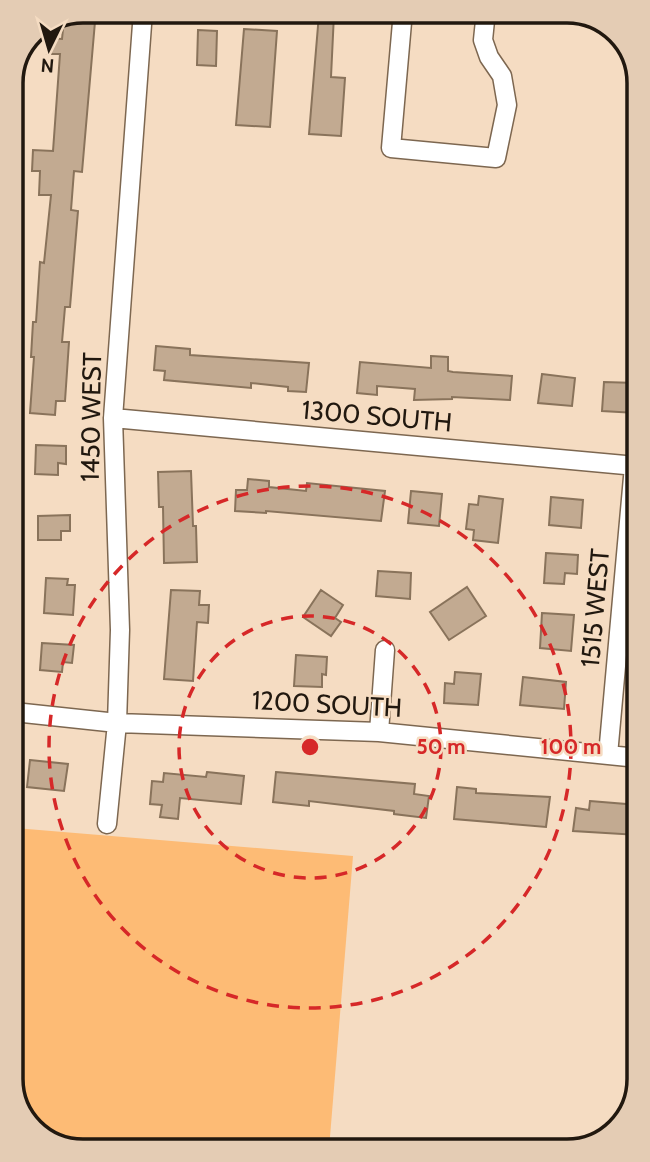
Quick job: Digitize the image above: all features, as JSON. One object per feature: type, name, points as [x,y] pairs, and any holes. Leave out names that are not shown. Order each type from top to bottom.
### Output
[{"type":"street","name":"1450 WEST","points":[[107,824],[117,723],[120,630],[113,418],[142,23]]},
{"type":"street","points":[[402,23],[391,148],[496,159],[507,105],[502,76],[489,57],[484,40],[485,23]]},
{"type":"street","name":"1300 SOUTH","points":[[113,418],[627,465]]},
{"type":"street","name":"1515 WEST","points":[[608,755],[627,552]]},
{"type":"street","points":[[379,732],[385,650]]},
{"type":"street","name":"1200 SOUTH","points":[[23,713],[117,723],[379,732],[627,757]]},
{"type":"shaded area","points":[[23,829],[353,856],[330,1139],[79,1139],[64,1136],[38,1119],[29,1106],[23,1079]]},
{"type":"building","points":[[95,23],[82,172],[74,171],[71,210],[78,211],[70,307],[65,307],[62,342],[69,342],[65,401],[56,401],[55,415],[30,413],[34,357],[31,357],[33,322],[36,322],[40,262],[44,263],[51,195],[39,195],[40,171],[32,171],[33,150],[53,151],[60,54],[47,54],[48,38],[62,39],[63,26]]},
{"type":"building","points":[[318,23],[334,23],[331,77],[345,78],[341,136],[309,134]]},
{"type":"building","points":[[244,29],[277,31],[270,127],[236,125]]},
{"type":"building","points":[[198,30],[217,31],[216,66],[197,65]]},
{"type":"building","points":[[156,346],[190,349],[190,355],[309,363],[306,392],[251,383],[251,388],[164,380],[165,371],[154,370]]},
{"type":"building","points":[[431,356],[448,357],[448,371],[512,376],[510,400],[452,397],[414,400],[415,389],[377,386],[377,395],[357,393],[360,362],[431,368]]},
{"type":"building","points":[[542,374],[575,378],[572,406],[538,403]]},
{"type":"building","points":[[604,382],[627,383],[627,412],[602,411]]},
{"type":"building","points":[[36,445],[66,446],[66,464],[58,463],[58,475],[35,474]]},
{"type":"building","points":[[191,471],[197,562],[164,563],[163,507],[159,507],[158,472]]},
{"type":"building","points":[[248,479],[269,481],[269,487],[306,491],[307,483],[385,491],[381,521],[266,511],[235,511],[236,490],[247,490]]},
{"type":"building","points":[[411,491],[442,494],[439,526],[408,523]]},
{"type":"building","points":[[479,496],[503,499],[498,543],[473,540],[474,530],[466,529],[469,504],[478,505]]},
{"type":"building","points":[[551,497],[583,500],[581,528],[549,525]]},
{"type":"building","points":[[70,515],[70,531],[61,531],[61,540],[38,540],[38,516]]},
{"type":"building","points":[[546,553],[578,555],[577,574],[565,573],[564,584],[544,583]]},
{"type":"building","points":[[378,571],[411,573],[410,599],[376,596]]},
{"type":"building","points":[[46,578],[68,579],[67,585],[75,585],[73,615],[44,613]]},
{"type":"building","points":[[467,587],[486,616],[449,640],[430,612]]},
{"type":"building","points":[[171,590],[200,591],[199,605],[209,605],[208,623],[197,622],[193,681],[164,679]]},
{"type":"building","points":[[321,590],[343,605],[335,618],[341,622],[331,636],[303,617]]},
{"type":"building","points":[[542,613],[574,615],[571,651],[540,648]]},
{"type":"building","points":[[42,643],[74,645],[72,663],[63,662],[62,672],[40,670]]},
{"type":"building","points":[[296,655],[327,657],[326,675],[322,674],[322,687],[294,686]]},
{"type":"building","points":[[455,672],[481,674],[478,705],[444,703],[445,683],[454,684]]},
{"type":"building","points":[[523,677],[566,682],[564,709],[520,705]]},
{"type":"building","points":[[30,760],[68,764],[64,791],[27,787]]},
{"type":"building","points":[[207,772],[244,776],[241,804],[180,798],[178,819],[160,817],[162,805],[150,804],[152,781],[163,782],[164,773],[206,777]]},
{"type":"building","points":[[276,772],[415,784],[414,794],[429,796],[426,818],[394,814],[394,811],[309,801],[309,806],[273,802]]},
{"type":"building","points":[[457,787],[476,789],[476,793],[550,797],[546,827],[454,819]]},
{"type":"building","points":[[590,801],[627,804],[627,834],[573,831],[576,808],[589,810]]}]
